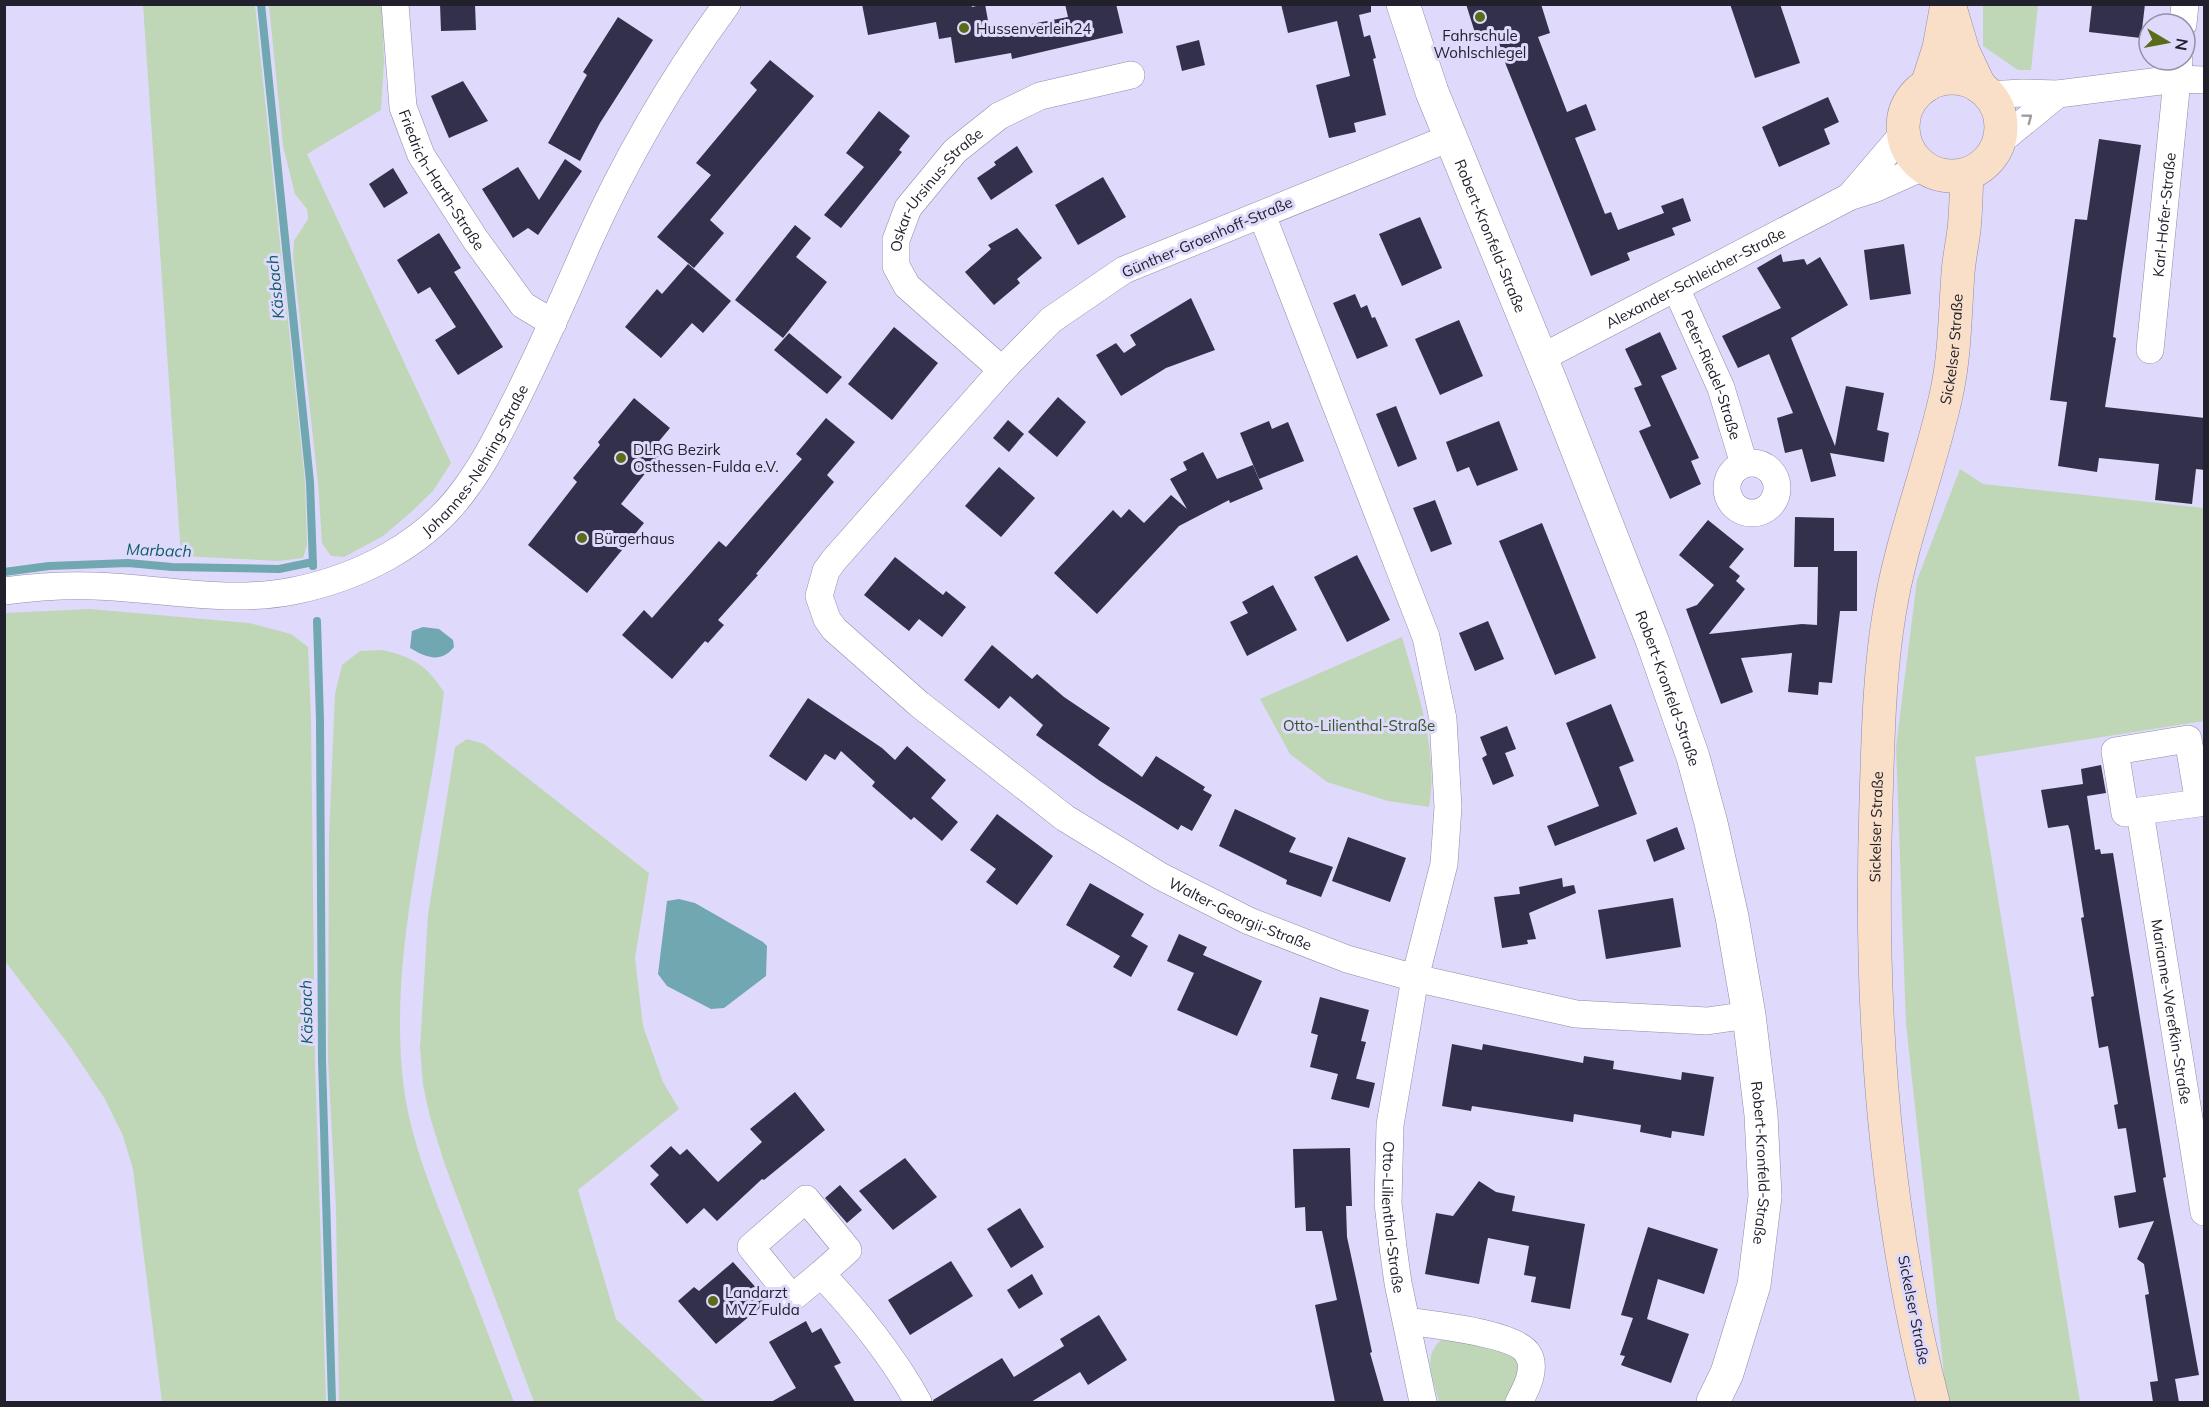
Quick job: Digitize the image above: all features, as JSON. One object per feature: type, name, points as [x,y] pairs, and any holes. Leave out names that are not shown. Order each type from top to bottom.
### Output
[{"type":"main road","points":[[1927,85],[1939,48],[1948,4]]},
{"type":"main road","points":[[1948,4],[1963,51],[1984,91],[1999,113],[2001,128],[1998,143],[1991,156],[1981,167],[1942,172],[1912,156],[1903,134],[1905,111],[1918,92],[1927,85],[1949,78],[1965,80],[1984,91]]},
{"type":"main road","name":"Sickelser Straße","points":[[1933,1402],[1915,1322],[1899,1233],[1884,1118],[1875,966],[1875,838],[1883,661],[1889,615],[1905,539],[1935,440],[1947,388],[1952,353],[1959,255],[1942,205],[1942,172]]},
{"type":"street","name":"Friedrich-Harth-Straße","points":[[395,4],[403,107],[421,155],[475,240],[522,304],[553,323]]},
{"type":"street","name":"Johannes-Nehring-Straße","points":[[4,591],[42,586],[94,586],[200,595],[246,596],[290,592],[335,581],[369,567],[410,544],[440,518],[464,492],[487,456],[641,137],[692,53],[727,4]]},
{"type":"street","name":"Robert-Kronfeld-Straße","points":[[1403,4],[1432,92],[1541,358],[1652,640],[1693,757],[1711,823],[1732,917],[1749,1015],[1761,1115],[1765,1196],[1754,1285],[1727,1373],[1713,1402]]},
{"type":"street","points":[[1984,91],[2058,94],[2167,72]]},
{"type":"street","name":"Karl-Hofer-Straße","points":[[2150,350],[2177,72]]},
{"type":"street","points":[[2183,72],[2205,80]]},
{"type":"street","name":"Oskar-Ursinus-Straße","points":[[1002,370],[907,286],[896,266],[896,240],[908,207],[955,151],[999,116],[1040,96],[1131,75]]},
{"type":"street","points":[[1998,143],[2058,94]]},
{"type":"street","name":"Alexander-Schleicher-Straße","points":[[1849,197],[1903,134]]},
{"type":"street","name":"Günther-Groenhoff-Straße","points":[[822,607],[819,596],[821,584],[834,560],[1002,370],[1051,320],[1124,270],[1452,137]]},
{"type":"street","name":"Alexander-Schleicher-Straße","points":[[1541,358],[1849,197],[1942,172]]},
{"type":"street","name":"Otto-Lilienthal-Straße","points":[[1262,215],[1426,637],[1443,719],[1448,807],[1444,864],[1414,978],[1390,1136],[1389,1214],[1398,1283],[1423,1402]]},
{"type":"street","name":"Peter-Riedel-Straße","points":[[1676,288],[1721,388],[1744,464]]},
{"type":"street","name":"Walter-Georgii-Straße","points":[[822,607],[834,629],[919,704],[1065,818],[1160,876],[1249,921],[1347,959],[1414,978],[1576,1014],[1707,1021],[1749,1015]]},
{"type":"street","name":"Marianne-Werefkin-Straße","points":[[2140,812],[2205,1212]]},
{"type":"street","points":[[821,1274],[844,1297],[908,1383],[918,1402]]},
{"type":"street","points":[[1407,1321],[1502,1337],[1523,1348],[1529,1355],[1532,1365],[1527,1388],[1519,1402]]},
{"type":"green space","points":[[143,5],[255,5],[305,482],[307,545],[303,558],[279,561],[181,556]]},
{"type":"green space","points":[[269,5],[382,5],[384,62],[381,110],[307,154],[451,463],[433,491],[410,513],[383,536],[344,557],[331,556],[322,543],[318,483],[293,256],[294,241],[308,219],[307,209],[295,194],[283,146]]},
{"type":"green space","points":[[1983,5],[2038,5],[2031,70],[2018,70],[1983,46]]},
{"type":"green space","points":[[1960,469],[1983,484],[2204,508],[2204,721],[1975,757],[2080,1402],[1947,1402],[1906,1024],[1896,747],[1917,580]]},
{"type":"green space","points":[[90,609],[249,623],[291,634],[308,647],[311,718],[315,1062],[326,1402],[162,1402],[133,1169],[123,1136],[105,1099],[69,1045],[5,961],[5,613]]},
{"type":"green space","name":"Otto-Lilienthal-Straße","points":[[1402,637],[1420,699],[1429,743],[1431,786],[1429,807],[1388,801],[1327,782],[1290,754],[1260,699]]},
{"type":"green space","points":[[383,650],[404,656],[419,664],[444,692],[405,939],[400,1039],[404,1089],[413,1131],[426,1173],[514,1402],[339,1402],[336,1210],[328,1059],[329,836],[335,694],[342,665],[360,651]]},
{"type":"green space","points":[[467,739],[484,744],[649,873],[635,958],[643,1026],[663,1082],[679,1109],[578,1190],[616,1319],[705,1402],[534,1402],[445,1165],[423,1085],[420,1048],[428,915],[455,747]]},
{"type":"green space","points":[[1441,1340],[1509,1348],[1520,1360],[1521,1371],[1509,1402],[1439,1402],[1430,1361],[1435,1347]]},
{"type":"shaded area","points":[[423,627],[439,629],[453,640],[454,647],[444,656],[438,657],[427,656],[410,648],[412,631]]},
{"type":"shaded area","points":[[679,899],[695,903],[767,946],[766,976],[724,1008],[711,1009],[667,986],[658,974],[667,901]]},
{"type":"building","points":[[440,4],[475,4],[476,30],[441,31]]},
{"type":"building","points":[[862,4],[971,4],[972,7],[985,4],[990,32],[1068,17],[1065,4],[1116,4],[1123,33],[1012,59],[1011,53],[955,63],[951,37],[939,39],[936,22],[868,35]]},
{"type":"building","points":[[1281,4],[1371,4],[1371,12],[1359,15],[1364,37],[1370,35],[1386,115],[1354,123],[1356,132],[1329,138],[1316,85],[1350,76],[1337,21],[1288,33]]},
{"type":"building","points":[[1466,4],[1541,4],[1550,33],[1538,37],[1567,112],[1586,104],[1596,130],[1575,138],[1605,214],[1611,212],[1618,230],[1664,213],[1661,206],[1683,198],[1691,221],[1672,228],[1675,235],[1627,253],[1630,260],[1591,276],[1506,65],[1495,30],[1476,36]]},
{"type":"building","points":[[1730,4],[1780,4],[1800,63],[1755,78]]},
{"type":"building","points":[[2092,4],[2145,4],[2144,12],[2137,12],[2137,38],[2089,32]]},
{"type":"building","points":[[618,17],[653,40],[600,123],[580,161],[548,143],[587,75],[583,72]]},
{"type":"building","points":[[1199,40],[1205,65],[1182,71],[1176,46]]},
{"type":"building","points":[[770,60],[814,96],[710,220],[724,233],[694,268],[657,237],[711,175],[696,163],[757,90],[750,83]]},
{"type":"building","points":[[463,81],[488,121],[449,138],[431,96]]},
{"type":"building","points":[[1828,97],[1839,122],[1824,129],[1830,144],[1779,167],[1762,127]]},
{"type":"building","points":[[879,111],[910,136],[899,150],[902,152],[841,228],[824,215],[864,167],[846,153]]},
{"type":"building","points":[[2099,139],[2141,145],[2105,407],[2205,418],[2205,470],[2196,469],[2192,504],[2155,500],[2159,464],[2099,458],[2097,472],[2058,466],[2067,402],[2050,400],[2075,219],[2087,220]]},
{"type":"building","points":[[1017,146],[1033,172],[991,200],[977,178],[996,165],[994,162]]},
{"type":"building","points":[[565,159],[582,171],[538,235],[528,228],[513,238],[482,189],[518,167],[539,200]]},
{"type":"building","points":[[393,168],[408,193],[384,208],[369,184]]},
{"type":"building","points":[[1103,177],[1126,217],[1078,245],[1055,205]]},
{"type":"building","points":[[1420,217],[1442,268],[1402,286],[1379,234]]},
{"type":"building","points":[[795,225],[811,238],[796,257],[827,282],[783,338],[735,300]]},
{"type":"building","points":[[1017,228],[1042,258],[1017,279],[1020,283],[994,305],[965,272],[991,249],[988,245]]},
{"type":"building","points":[[439,233],[461,268],[454,272],[503,347],[458,375],[435,340],[456,327],[430,287],[418,294],[397,260]]},
{"type":"building","points":[[1904,244],[1911,294],[1870,300],[1864,250]]},
{"type":"building","points":[[1781,254],[1783,262],[1804,259],[1807,265],[1820,257],[1848,305],[1791,338],[1835,446],[1846,386],[1884,393],[1877,430],[1889,433],[1884,462],[1830,453],[1836,476],[1811,482],[1802,449],[1785,453],[1777,418],[1793,413],[1769,354],[1738,368],[1722,336],[1781,308],[1757,268]]},
{"type":"building","points":[[688,264],[731,301],[703,333],[692,323],[661,358],[625,327],[657,289],[662,294]]},
{"type":"building","points":[[1355,294],[1361,308],[1367,305],[1372,318],[1375,317],[1388,346],[1357,359],[1333,303]]},
{"type":"building","points":[[1191,298],[1215,350],[1166,368],[1121,396],[1096,355],[1116,343],[1124,353],[1136,345],[1130,335]]},
{"type":"building","points":[[1459,320],[1483,376],[1440,395],[1415,339]]},
{"type":"building","points":[[894,327],[938,363],[892,420],[848,384]]},
{"type":"building","points":[[1660,332],[1677,369],[1661,376],[1699,458],[1691,461],[1701,484],[1670,499],[1639,431],[1651,426],[1634,388],[1642,385],[1625,349]]},
{"type":"building","points":[[789,333],[842,377],[827,394],[774,350]]},
{"type":"building","points":[[1058,397],[1086,422],[1057,457],[1028,432]]},
{"type":"building","points":[[634,398],[670,428],[655,446],[662,452],[621,504],[644,523],[587,593],[528,545],[577,482],[573,478],[600,445],[598,442]]},
{"type":"building","points":[[1396,406],[1417,459],[1398,467],[1376,414]]},
{"type":"building","points":[[826,418],[855,442],[827,475],[834,482],[718,620],[724,625],[708,643],[705,641],[672,679],[622,635],[644,610],[652,618],[719,541],[726,547],[802,459],[796,454]]},
{"type":"building","points":[[1008,420],[1024,434],[1009,452],[993,438]]},
{"type":"building","points":[[1269,421],[1272,429],[1288,422],[1304,461],[1259,479],[1240,433]]},
{"type":"building","points":[[1499,421],[1518,470],[1477,486],[1469,467],[1457,472],[1446,442]]},
{"type":"building","points":[[1203,452],[1217,479],[1253,465],[1263,489],[1230,503],[1229,500],[1179,526],[1097,614],[1054,573],[1113,510],[1121,518],[1129,509],[1144,523],[1171,495],[1187,509],[1170,479],[1187,470],[1183,462]]},
{"type":"building","points":[[999,467],[1035,498],[1001,537],[965,506]]},
{"type":"building","points":[[1435,500],[1452,544],[1431,552],[1413,508]]},
{"type":"building","points":[[1795,517],[1834,518],[1834,551],[1857,551],[1857,611],[1840,611],[1832,683],[1819,682],[1818,695],[1788,692],[1792,653],[1741,658],[1753,692],[1721,704],[1686,609],[1697,605],[1714,585],[1679,555],[1708,520],[1744,549],[1729,567],[1740,576],[1736,581],[1745,589],[1709,634],[1802,624],[1817,625],[1818,567],[1794,567]]},
{"type":"building","points":[[1542,523],[1596,658],[1555,675],[1499,541]]},
{"type":"building","points":[[1357,555],[1390,620],[1347,642],[1314,577]]},
{"type":"building","points":[[895,557],[943,595],[946,591],[966,607],[942,637],[919,619],[909,631],[864,595]]},
{"type":"building","points":[[1273,585],[1297,630],[1247,656],[1230,622],[1248,613],[1242,602]]},
{"type":"building","points":[[1488,621],[1504,659],[1475,671],[1459,633]]},
{"type":"building","points":[[992,645],[1032,679],[1037,674],[1064,697],[1110,728],[1098,745],[1142,777],[1156,756],[1205,787],[1203,790],[1212,795],[1192,831],[1181,825],[1178,830],[1100,781],[1036,735],[1043,725],[1010,696],[999,709],[964,680]]},
{"type":"building","points":[[808,698],[882,748],[895,760],[907,746],[946,780],[931,798],[958,822],[942,841],[914,817],[911,820],[872,786],[875,782],[841,751],[835,760],[825,754],[806,781],[769,756]]},
{"type":"building","points":[[1611,704],[1634,761],[1619,767],[1637,814],[1555,846],[1547,826],[1599,806],[1566,723]]},
{"type":"building","points":[[1507,726],[1516,749],[1505,753],[1514,776],[1493,785],[1482,758],[1487,755],[1480,737]]},
{"type":"building","points":[[2101,765],[2106,793],[2087,796],[2095,850],[2100,849],[2101,854],[2113,853],[2166,1177],[2163,1178],[2199,1375],[2175,1379],[2179,1402],[2153,1402],[2150,1382],[2158,1381],[2145,1295],[2149,1294],[2144,1264],[2137,1259],[2154,1221],[2119,1228],[2114,1196],[2136,1192],[2126,1128],[2118,1129],[2114,1105],[2118,1104],[2108,1046],[2099,1048],[2091,997],[2094,996],[2081,918],[2084,917],[2070,830],[2068,825],[2048,828],[2041,790],[2083,784],[2081,769]]},
{"type":"building","points":[[1235,809],[1296,838],[1289,852],[1333,867],[1321,897],[1286,884],[1287,880],[1219,846]]},
{"type":"building","points":[[997,814],[1053,856],[1017,905],[986,882],[996,869],[970,850]]},
{"type":"building","points":[[1677,827],[1685,849],[1654,862],[1646,840]]},
{"type":"building","points":[[1348,837],[1406,858],[1390,902],[1332,881]]},
{"type":"building","points":[[1562,878],[1563,887],[1574,885],[1576,893],[1529,913],[1536,939],[1527,940],[1528,944],[1502,948],[1494,897],[1520,894],[1519,887]]},
{"type":"building","points":[[1090,883],[1144,914],[1131,936],[1148,946],[1131,977],[1113,967],[1120,956],[1066,925]]},
{"type":"building","points":[[1673,898],[1681,947],[1606,959],[1598,910]]},
{"type":"building","points":[[1179,934],[1207,947],[1203,955],[1262,981],[1237,1036],[1177,1010],[1194,973],[1167,961]]},
{"type":"building","points":[[1320,997],[1369,1010],[1361,1041],[1366,1042],[1356,1079],[1375,1083],[1369,1108],[1331,1099],[1338,1074],[1310,1067],[1318,1035],[1311,1033]]},
{"type":"building","points":[[1452,1044],[1482,1050],[1483,1044],[1583,1063],[1584,1056],[1614,1061],[1613,1069],[1681,1080],[1682,1072],[1714,1077],[1704,1136],[1672,1131],[1671,1138],[1640,1132],[1641,1125],[1574,1114],[1573,1122],[1472,1106],[1471,1111],[1442,1106]]},
{"type":"building","points":[[795,1092],[825,1130],[764,1180],[762,1179],[717,1221],[704,1208],[687,1224],[650,1184],[659,1175],[650,1166],[671,1146],[680,1155],[687,1149],[718,1182],[762,1142],[750,1129]]},
{"type":"building","points":[[1350,1148],[1352,1206],[1346,1206],[1347,1237],[1372,1352],[1370,1353],[1384,1402],[1335,1402],[1315,1305],[1337,1300],[1322,1231],[1306,1231],[1305,1207],[1295,1208],[1293,1149]]},
{"type":"building","points":[[905,1158],[937,1197],[893,1230],[859,1191]]},
{"type":"building","points":[[1479,1181],[1496,1192],[1515,1196],[1512,1211],[1585,1224],[1570,1309],[1531,1302],[1536,1277],[1524,1275],[1529,1246],[1488,1238],[1479,1284],[1425,1274],[1436,1213],[1453,1216]]},
{"type":"building","points":[[840,1185],[862,1210],[847,1223],[825,1198]]},
{"type":"building","points":[[1020,1208],[1044,1247],[1011,1268],[987,1229]]},
{"type":"building","points":[[1648,1227],[1718,1249],[1704,1294],[1658,1279],[1647,1319],[1689,1334],[1671,1383],[1621,1365],[1625,1356],[1620,1355],[1633,1318],[1621,1315]]},
{"type":"building","points":[[951,1261],[973,1296],[910,1335],[888,1300]]},
{"type":"building","points":[[733,1262],[768,1301],[716,1344],[678,1301],[694,1287],[699,1291]]},
{"type":"building","points":[[1032,1274],[1043,1294],[1019,1309],[1007,1290]]},
{"type":"building","points":[[1099,1315],[1127,1360],[1088,1385],[1080,1372],[1031,1402],[934,1402],[933,1400],[1002,1358],[1014,1377],[1064,1346],[1060,1339]]},
{"type":"building","points":[[806,1321],[812,1333],[821,1328],[841,1363],[834,1366],[855,1402],[771,1402],[796,1388],[769,1342]]},
{"type":"waterway","name":"Käsbach","points":[[261,4],[310,482],[313,566]]},
{"type":"waterway","name":"Marbach","points":[[4,572],[49,566],[128,563],[172,567],[279,569],[313,562]]},
{"type":"waterway","name":"Käsbach","points":[[317,621],[320,720],[322,1060],[332,1402]]},
{"type":"place","name":"Fahrschule Wohlschlegel","points":[[1480,17]]},
{"type":"place","name":"Hussenverleih24","points":[[964,28]]},
{"type":"place","name":"DLRG Bezirk Osthessen-Fulda e.V.","points":[[621,458]]},
{"type":"place","name":"Bürgerhaus","points":[[582,538]]},
{"type":"place","name":"Landarzt MVZ Fulda","points":[[713,1301]]}]
